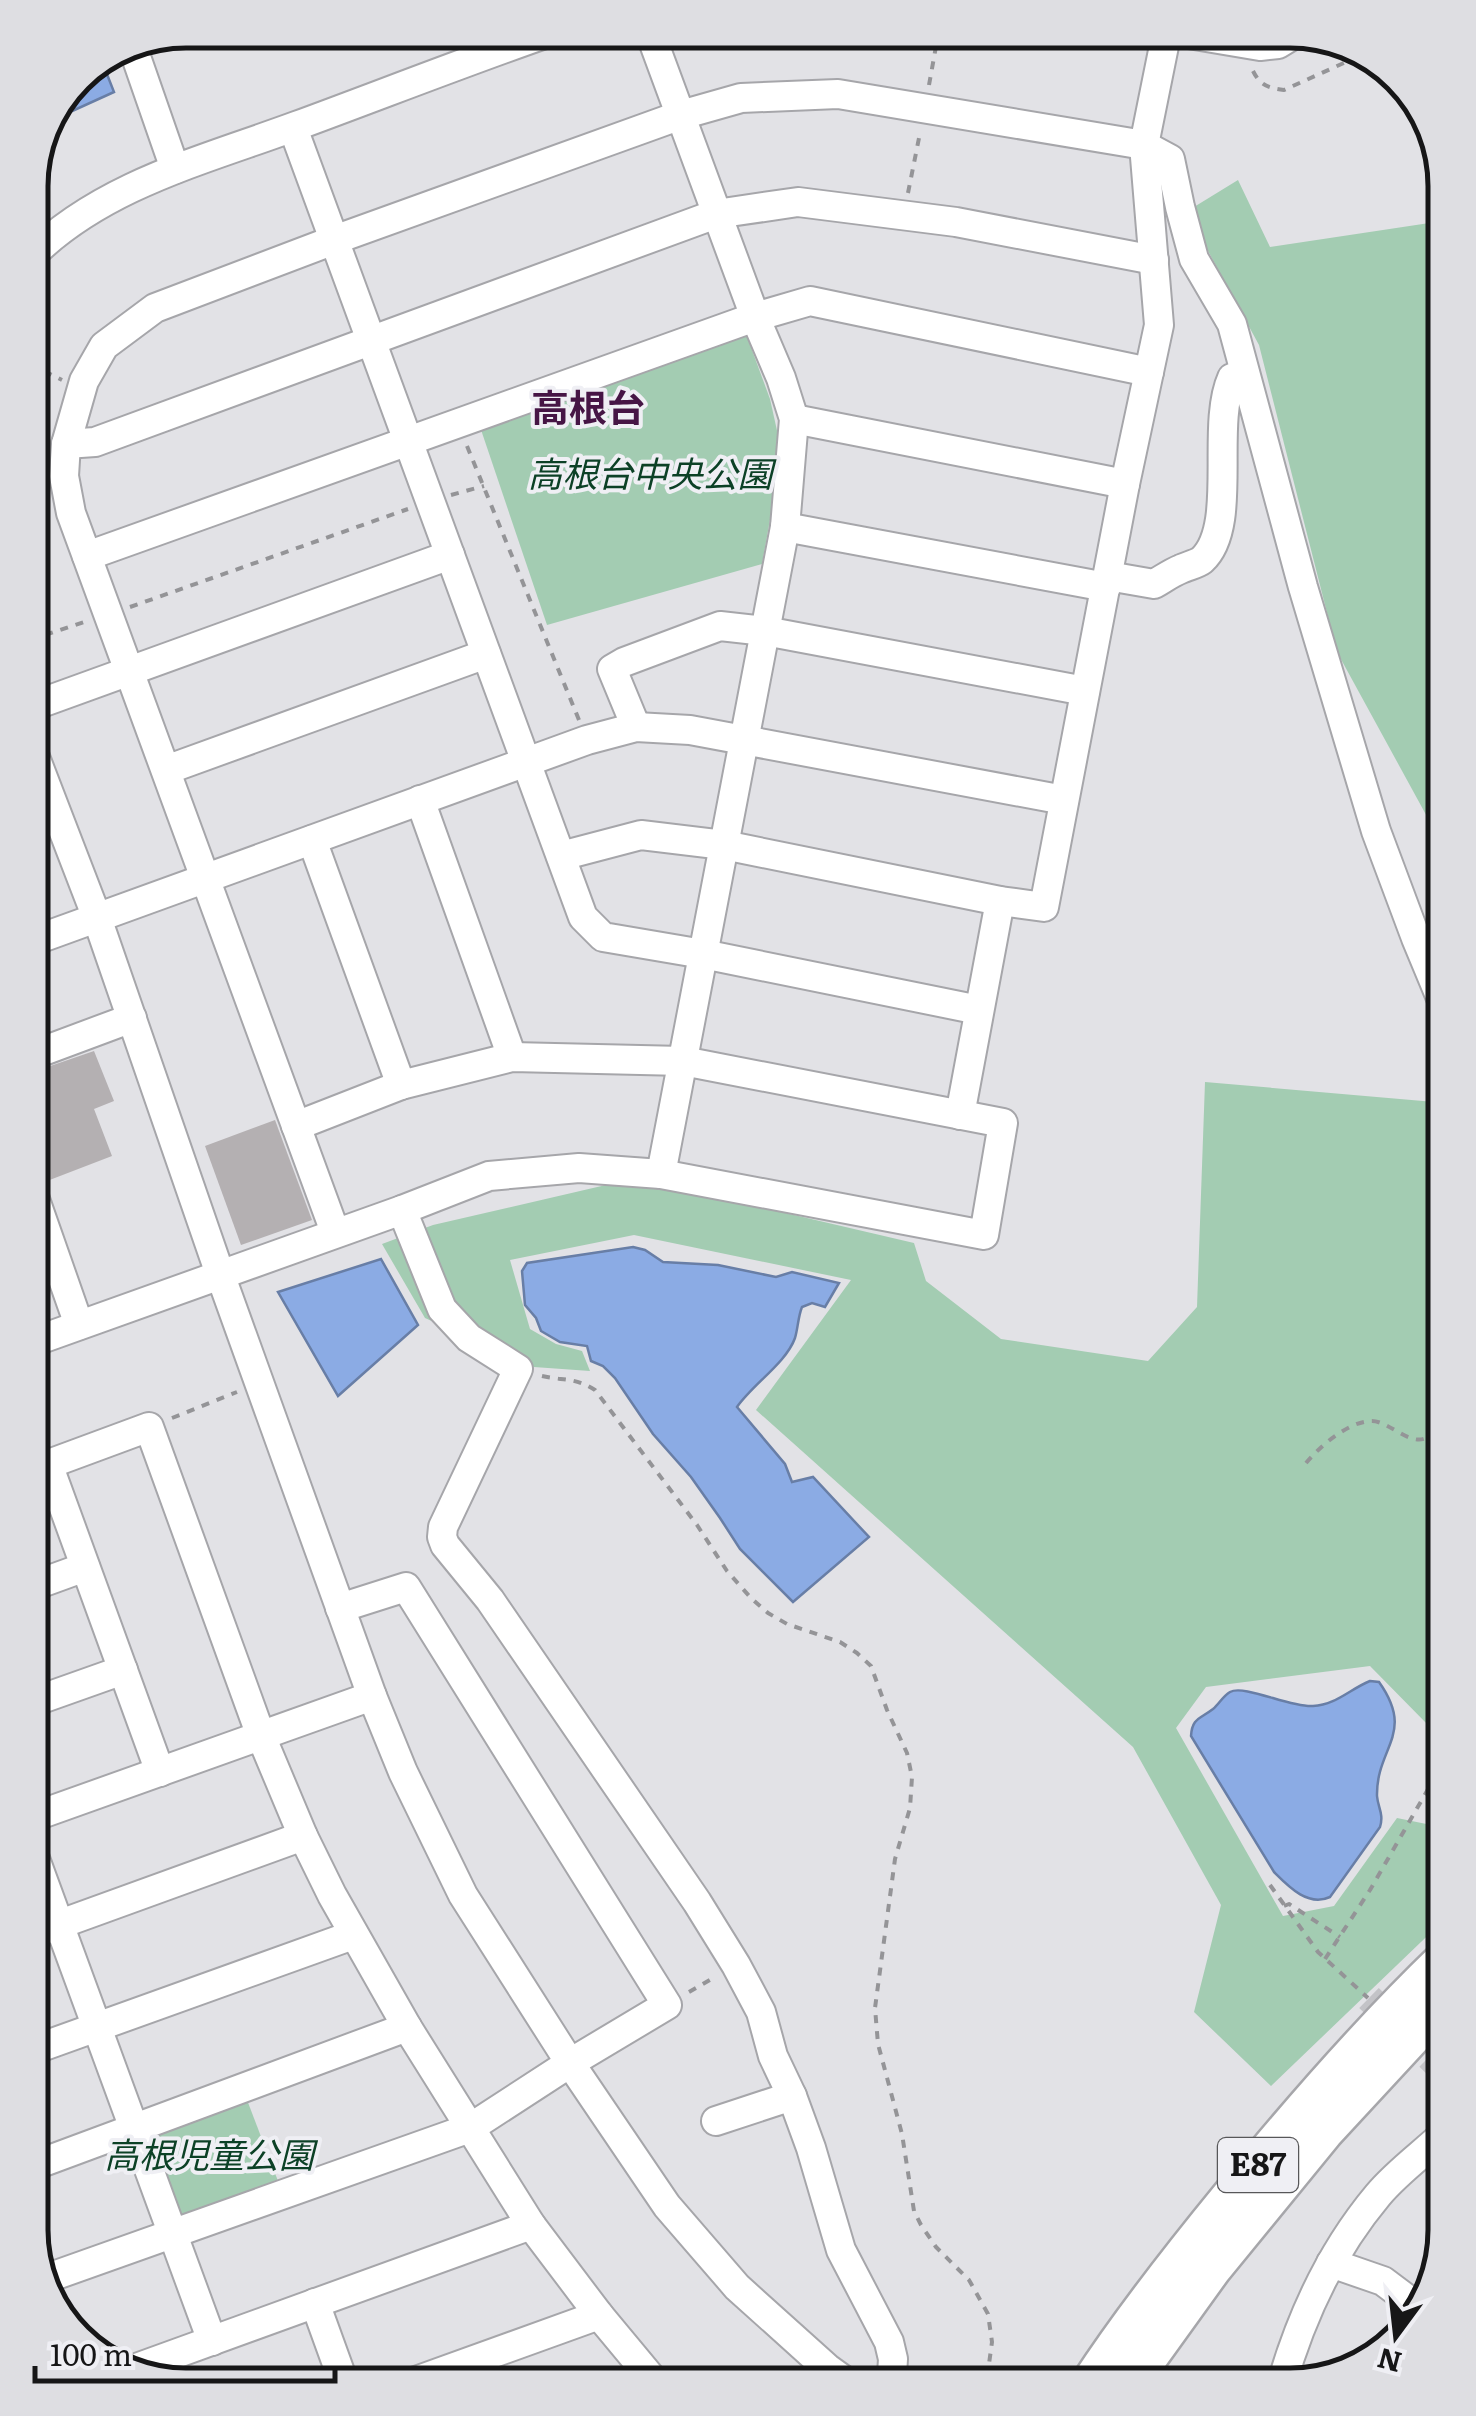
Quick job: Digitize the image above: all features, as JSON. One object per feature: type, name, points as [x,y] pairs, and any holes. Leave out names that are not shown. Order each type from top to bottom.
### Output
[{"type":"highway","name":"E87","points":[[1103,2368],[1182,2258],[1298,2116],[1428,1977]]},
{"type":"highway","name":"E87","points":[[1139,2368],[1212,2268],[1322,2131],[1428,2017]]},
{"type":"street","points":[[48,239],[88,209],[175,169],[292,128],[488,48]]},
{"type":"street","points":[[656,48],[794,420],[786,527],[661,1174]]},
{"type":"street","points":[[561,856],[642,835],[724,845],[1044,907],[1159,325],[1144,146],[1163,48]]},
{"type":"street","points":[[136,57],[175,169]]},
{"type":"street","points":[[335,1232],[71,513],[64,476],[66,444],[81,390],[104,346],[155,308],[681,114],[741,98],[838,94],[1144,146],[1170,159],[1194,259],[1232,324],[1308,605],[1376,831],[1428,967]]},
{"type":"street","points":[[292,128],[583,917],[603,938],[703,954],[980,1010]]},
{"type":"street","points":[[66,444],[95,442],[716,214],[798,202],[956,222],[1154,260]]},
{"type":"street","points":[[87,556],[755,317],[810,301],[1149,372]]},
{"type":"street","points":[[786,527],[1107,582],[1154,584],[1202,560],[1216,537],[1228,387],[1232,378],[1245,374]]},
{"type":"street","points":[[794,420],[1126,484]]},
{"type":"street","points":[[48,700],[450,555]]},
{"type":"street","points":[[636,727],[612,669],[720,626],[766,630],[1085,691]]},
{"type":"street","points":[[166,770],[486,654]]},
{"type":"street","points":[[48,936],[587,740],[636,727],[690,730],[1064,800]]},
{"type":"street","points":[[48,791],[97,918],[372,1696],[402,1772],[462,1895],[666,2206],[737,2287],[827,2368]]},
{"type":"street","points":[[420,800],[512,1057]]},
{"type":"street","points":[[312,840],[401,1085]]},
{"type":"street","points":[[960,1115],[1000,901]]},
{"type":"street","points":[[48,1049],[132,1018]]},
{"type":"street","points":[[48,1337],[489,1176],[578,1168],[661,1174],[984,1235],[1003,1123],[683,1060],[512,1057],[401,1085],[296,1126]]},
{"type":"street","points":[[402,1210],[442,1309],[479,1346],[518,1369],[442,1537],[513,1632],[736,1965],[761,2012],[773,2056],[810,2148],[841,2250],[888,2342],[892,2368]]},
{"type":"street","points":[[48,1237],[79,1326]]},
{"type":"street","points":[[48,1465],[149,1427],[261,1736],[303,1836],[354,1936],[531,2225],[643,2368]]},
{"type":"street","points":[[48,1487],[85,1567],[160,1772]]},
{"type":"street","points":[[48,1581],[85,1567]]},
{"type":"street","points":[[55,2275],[470,2128],[667,2005],[406,1587],[340,1608]]},
{"type":"street","points":[[48,1697],[123,1670]]},
{"type":"street","points":[[48,1812],[372,1696]]},
{"type":"street","points":[[48,1929],[303,1836]]},
{"type":"street","points":[[48,1895],[212,2341]]},
{"type":"street","points":[[48,2045],[354,1936]]},
{"type":"street","points":[[48,2159],[408,2028]]},
{"type":"street","points":[[716,2122],[792,2096]]},
{"type":"street","points":[[1286,2368],[1316,2289],[1346,2236],[1380,2192],[1428,2148]]},
{"type":"street","points":[[149,2363],[531,2225]]},
{"type":"street","points":[[1331,2263],[1383,2280],[1409,2300]]},
{"type":"street","points":[[315,2304],[338,2368]]},
{"type":"street","points":[[452,2368],[598,2315]]},
{"type":"path","points":[[1252,48],[1253,72],[1259,82],[1271,89],[1284,90],[1348,61]]},
{"type":"path","points":[[48,373],[81,390]]},
{"type":"path","points":[[458,423],[587,740]]},
{"type":"path","points":[[48,634],[430,501],[484,486]]},
{"type":"path","points":[[518,1369],[568,1378],[594,1390],[751,1598],[787,1624],[840,1642],[857,1653],[876,1678],[912,1777],[910,1808],[895,1859],[875,2008],[878,2044],[902,2134],[914,2210],[936,2248],[970,2280],[988,2314],[992,2342],[988,2368]]},
{"type":"path","points":[[149,1427],[237,1392]]},
{"type":"path","points":[[1306,1464],[1340,1433],[1372,1421],[1412,1438],[1428,1437]]},
{"type":"path","points":[[1326,1959],[1428,1789]]},
{"type":"path","points":[[1270,1886],[1326,1959],[1369,1998]]},
{"type":"path","points":[[1284,1906],[1289,1904],[1340,1937]]},
{"type":"path","points":[[667,2005],[736,1965]]},
{"type":"green space","points":[[1238,180],[1270,247],[1428,223],[1428,818],[1337,652],[1259,345],[1201,238],[1194,207]]},
{"type":"green space","name":"高根台中央公園","points":[[741,320],[770,399],[782,453],[762,564],[547,625],[475,412]]},
{"type":"green space","points":[[1205,1082],[1428,1101],[1428,1725],[1370,1666],[1206,1687],[1176,1728],[1283,1916],[1334,1906],[1397,1818],[1428,1824],[1428,1935],[1271,2086],[1194,2012],[1221,1905],[1133,1747],[756,1410],[851,1280],[634,1235],[510,1260],[530,1329],[556,1344],[582,1351],[590,1371],[534,1367],[425,1318],[382,1244],[433,1225],[636,1178],[914,1243],[926,1281],[1001,1339],[1148,1361],[1197,1307]]},
{"type":"green space","name":"高根児童公園","points":[[244,2092],[278,2181],[180,2215],[145,2132]]},
{"type":"water","points":[[107,73],[114,92],[69,112],[88,88]]},
{"type":"water","points":[[633,1247],[663,1262],[718,1265],[776,1277],[792,1272],[839,1283],[825,1307],[812,1303],[802,1307],[791,1347],[737,1407],[785,1464],[792,1482],[813,1477],[869,1537],[793,1602],[740,1549],[615,1378],[591,1361],[587,1346],[560,1342],[541,1331],[525,1305],[522,1271],[527,1263]]},
{"type":"water","points":[[381,1259],[418,1325],[338,1396],[278,1292]]},
{"type":"water","points":[[1370,1681],[1379,1682],[1394,1715],[1391,1740],[1378,1779],[1380,1827],[1330,1897],[1314,1899],[1293,1889],[1274,1872],[1191,1736],[1193,1726],[1237,1690],[1313,1706],[1336,1700]]},
{"type":"building","points":[[94,1051],[114,1101],[94,1109],[112,1156],[48,1181],[48,1067]]},
{"type":"building","points":[[275,1120],[312,1220],[241,1245],[205,1146]]},
{"type":"tunnel","points":[[1369,1998],[1428,2055]]},
{"type":"district","name":"高根台","points":[[588,409]]}]
